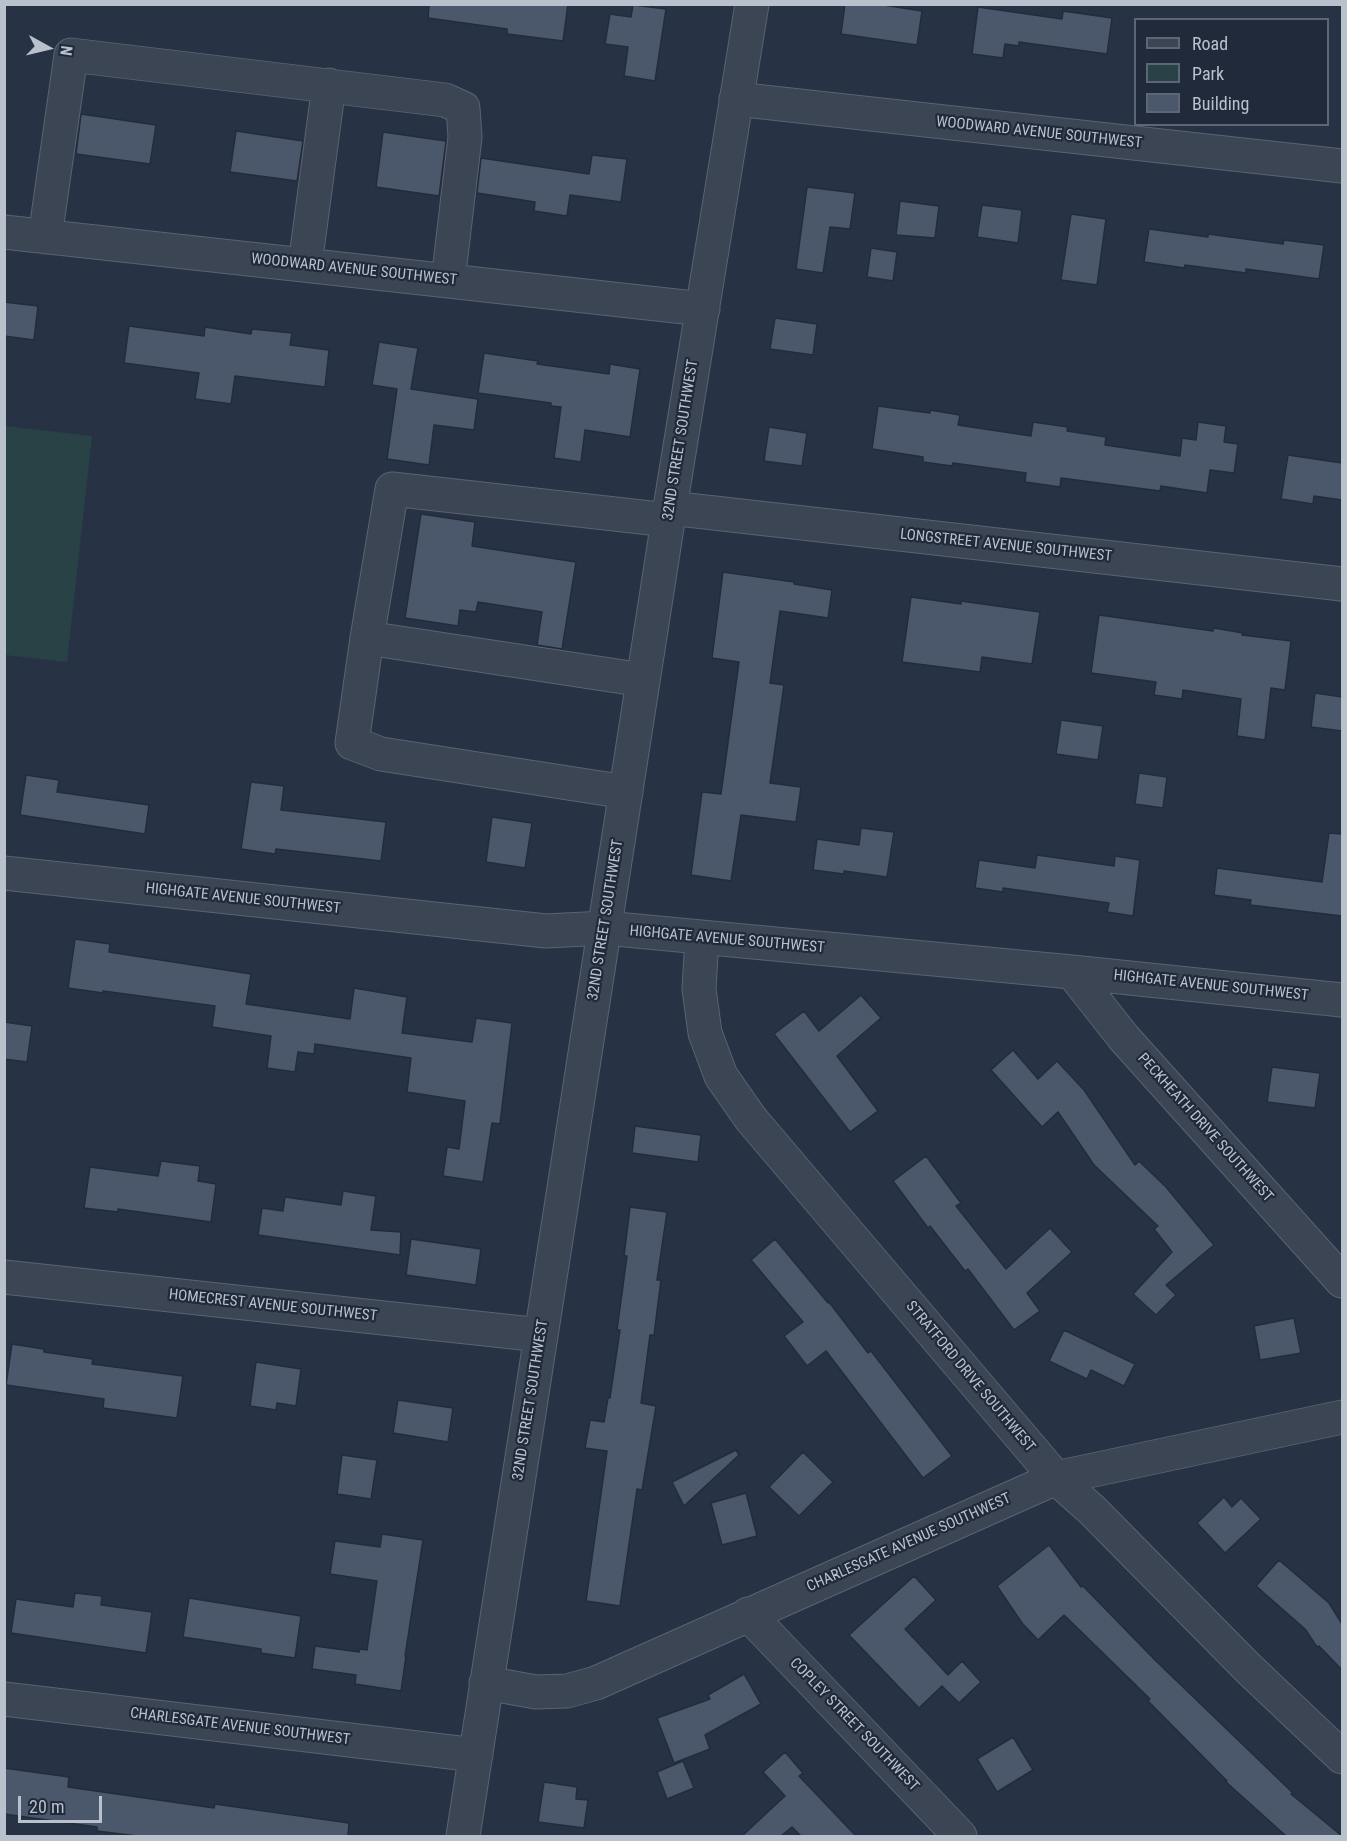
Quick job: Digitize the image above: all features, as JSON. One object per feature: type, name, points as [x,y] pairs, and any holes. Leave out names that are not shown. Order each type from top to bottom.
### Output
[{"type":"street","name":"32ND STREET SOUTHWEST","points":[[463,1836],[669,514],[752,4]]},
{"type":"street","points":[[45,237],[71,55],[446,100],[463,108],[465,137],[448,281]]},
{"type":"street","points":[[305,265],[329,85]]},
{"type":"street","name":"WOODWARD AVENUE SOUTHWEST","points":[[736,99],[1342,166]]},
{"type":"street","name":"WOODWARD AVENUE SOUTHWEST","points":[[4,232],[703,309]]},
{"type":"street","name":"LONGSTREET AVENUE SOUTHWEST","points":[[367,638],[392,489],[669,514],[1342,584]]},
{"type":"street","points":[[626,792],[381,754],[352,743],[367,638],[643,680]]},
{"type":"street","name":"HIGHGATE AVENUE SOUTHWEST","points":[[4,873],[546,932],[604,928],[1342,1000]]},
{"type":"street","name":"STRATFORD DRIVE SOUTHWEST","points":[[702,938],[699,989],[705,1033],[721,1076],[751,1119],[1056,1478],[1092,1510],[1248,1668],[1342,1757]]},
{"type":"street","name":"PECKHEATH DRIVE SOUTHWEST","points":[[1072,972],[1124,1038],[1342,1281]]},
{"type":"street","name":"HOMECREST AVENUE SOUTHWEST","points":[[4,1277],[541,1335]]},
{"type":"street","name":"CHARLESGATE AVENUE SOUTHWEST","points":[[486,1683],[537,1692],[567,1691],[596,1683],[1056,1478],[1342,1417]]},
{"type":"street","name":"COPLEY STREET SOUTHWEST","points":[[748,1614],[960,1836]]},
{"type":"street","name":"CHARLESGATE AVENUE SOUTHWEST","points":[[4,1699],[476,1755]]},
{"type":"green space","points":[[5,426],[92,436],[67,662],[5,655]]},
{"type":"building","points":[[429,4],[568,4],[563,41],[507,34],[507,29],[428,18]]},
{"type":"building","points":[[845,4],[877,4],[922,11],[917,45],[841,34]]},
{"type":"building","points":[[633,5],[666,9],[655,81],[624,76],[628,47],[605,44],[610,14],[631,17]]},
{"type":"building","points":[[978,7],[1062,19],[1063,11],[1112,18],[1107,54],[1019,42],[1019,46],[1005,44],[1003,58],[972,54]]},
{"type":"building","points":[[81,114],[156,125],[150,164],[76,154]]},
{"type":"building","points":[[236,131],[303,141],[297,181],[230,172]]},
{"type":"building","points":[[383,132],[446,141],[439,196],[376,187]]},
{"type":"building","points":[[592,155],[627,159],[621,202],[570,195],[567,216],[534,211],[535,202],[477,193],[481,158],[589,174]]},
{"type":"building","points":[[807,187],[855,193],[850,229],[830,227],[823,273],[796,269]]},
{"type":"building","points":[[900,201],[939,206],[935,238],[896,235]]},
{"type":"building","points":[[982,205],[1022,210],[1018,243],[977,237]]},
{"type":"building","points":[[1071,214],[1106,219],[1097,285],[1061,280]]},
{"type":"building","points":[[1149,229],[1283,244],[1284,240],[1324,245],[1319,279],[1246,269],[1246,273],[1144,262]]},
{"type":"building","points":[[871,248],[897,252],[893,281],[867,277]]},
{"type":"building","points":[[4,302],[38,306],[34,340],[4,336]]},
{"type":"building","points":[[775,318],[817,324],[813,355],[770,349]]},
{"type":"building","points":[[129,326],[204,336],[205,327],[251,334],[252,329],[292,333],[290,345],[329,350],[325,387],[235,376],[231,404],[195,399],[199,373],[124,363]]},
{"type":"building","points":[[379,342],[418,348],[411,389],[478,399],[474,430],[434,425],[429,465],[387,459],[397,389],[372,385]]},
{"type":"building","points":[[484,353],[538,361],[537,364],[609,374],[610,364],[640,369],[630,437],[585,430],[581,462],[554,458],[561,407],[551,406],[551,403],[478,393]]},
{"type":"building","points":[[878,406],[960,415],[958,425],[1031,436],[1033,422],[1068,427],[1067,431],[1106,437],[1105,445],[1180,456],[1182,438],[1196,440],[1198,422],[1226,426],[1224,442],[1238,444],[1234,473],[1210,470],[1207,493],[1161,486],[1160,491],[1061,478],[1060,487],[1025,482],[1026,473],[953,463],[952,466],[923,462],[923,457],[872,449]]},
{"type":"building","points":[[769,427],[807,433],[802,466],[764,461]]},
{"type":"building","points":[[1288,455],[1342,463],[1342,500],[1314,496],[1313,504],[1281,499]]},
{"type":"building","points":[[421,514],[475,522],[472,546],[576,562],[562,649],[537,645],[542,612],[478,602],[476,612],[460,610],[458,626],[405,618]]},
{"type":"building","points":[[723,572],[832,590],[828,618],[780,611],[770,683],[784,685],[770,783],[801,787],[796,822],[741,815],[731,881],[691,875],[702,792],[721,794],[739,662],[712,658]]},
{"type":"building","points":[[911,597],[961,604],[961,601],[1040,612],[1032,664],[982,657],[980,672],[902,662]]},
{"type":"building","points":[[1099,615],[1213,631],[1214,628],[1243,633],[1242,635],[1291,641],[1285,690],[1271,688],[1265,740],[1237,736],[1241,699],[1183,690],[1182,699],[1154,695],[1156,682],[1091,673]]},
{"type":"building","points":[[1315,693],[1342,697],[1342,731],[1311,727]]},
{"type":"building","points":[[1061,720],[1103,726],[1098,760],[1056,754]]},
{"type":"building","points":[[1139,773],[1167,777],[1163,808],[1135,804]]},
{"type":"building","points":[[26,775],[59,780],[57,792],[149,805],[145,834],[20,815]]},
{"type":"building","points":[[251,782],[284,786],[281,810],[386,822],[381,861],[276,849],[275,854],[241,849]]},
{"type":"building","points":[[492,817],[532,823],[525,868],[486,862]]},
{"type":"building","points":[[861,828],[894,832],[887,877],[844,871],[844,874],[813,870],[817,839],[859,845]]},
{"type":"building","points":[[1329,833],[1342,834],[1342,916],[1250,905],[1251,900],[1214,895],[1217,868],[1322,882]]},
{"type":"building","points":[[1037,855],[1114,866],[1115,856],[1140,860],[1133,916],[1107,912],[1109,903],[1003,888],[1003,892],[975,888],[979,860],[1035,868]]},
{"type":"building","points":[[75,939],[110,944],[109,952],[251,974],[246,1004],[350,1019],[354,988],[407,997],[402,1033],[472,1042],[476,1018],[512,1023],[500,1124],[492,1123],[483,1182],[443,1176],[447,1147],[459,1149],[465,1101],[407,1092],[411,1058],[315,1044],[314,1054],[298,1052],[295,1072],[267,1068],[271,1036],[212,1027],[215,1006],[68,988]]},
{"type":"building","points":[[861,995],[881,1018],[837,1056],[878,1111],[850,1132],[774,1034],[804,1011],[819,1031]]},
{"type":"building","points":[[4,1022],[32,1026],[27,1062],[4,1059]]},
{"type":"building","points":[[1013,1050],[1038,1079],[1057,1061],[1084,1090],[1135,1165],[1139,1161],[1166,1187],[1214,1245],[1166,1285],[1176,1295],[1156,1315],[1133,1294],[1172,1252],[1154,1229],[1158,1226],[1094,1165],[1058,1112],[1042,1127],[991,1070]]},
{"type":"building","points":[[1272,1067],[1320,1073],[1315,1108],[1267,1102]]},
{"type":"building","points":[[635,1126],[701,1135],[698,1162],[632,1153]]},
{"type":"building","points":[[926,1156],[961,1203],[956,1206],[1006,1269],[1050,1228],[1072,1252],[1027,1293],[1040,1311],[1014,1330],[968,1269],[965,1271],[930,1226],[928,1228],[893,1181]]},
{"type":"building","points":[[161,1161],[200,1166],[198,1181],[216,1184],[211,1222],[118,1209],[118,1212],[84,1208],[90,1167],[158,1176]]},
{"type":"building","points":[[343,1191],[376,1196],[371,1230],[401,1232],[400,1255],[258,1235],[262,1208],[283,1211],[285,1197],[341,1205]]},
{"type":"building","points":[[630,1207],[667,1212],[657,1280],[661,1280],[654,1335],[650,1335],[641,1403],[656,1406],[642,1490],[637,1489],[620,1606],[586,1601],[607,1451],[585,1448],[590,1420],[604,1422],[608,1398],[610,1398],[620,1330],[617,1330],[627,1256],[624,1256]]},
{"type":"building","points":[[411,1239],[481,1249],[476,1285],[406,1275]]},
{"type":"building","points":[[775,1239],[829,1302],[868,1353],[871,1351],[952,1456],[923,1478],[826,1351],[807,1366],[784,1336],[803,1322],[751,1260]]},
{"type":"building","points":[[1294,1318],[1301,1353],[1260,1360],[1254,1326]]},
{"type":"building","points":[[1064,1330],[1135,1364],[1124,1386],[1091,1370],[1087,1379],[1049,1361]]},
{"type":"building","points":[[12,1344],[44,1349],[44,1352],[93,1359],[92,1364],[183,1376],[177,1418],[103,1408],[104,1399],[6,1385]]},
{"type":"building","points":[[256,1362],[301,1369],[296,1406],[277,1403],[276,1410],[250,1406]]},
{"type":"building","points":[[398,1400],[453,1408],[448,1442],[393,1433]]},
{"type":"building","points":[[736,1450],[739,1455],[684,1506],[672,1482]]},
{"type":"building","points":[[803,1452],[833,1482],[799,1516],[769,1487]]},
{"type":"building","points":[[342,1455],[377,1460],[371,1499],[337,1494]]},
{"type":"building","points":[[746,1493],[757,1536],[722,1545],[711,1503]]},
{"type":"building","points":[[1224,1497],[1232,1507],[1241,1498],[1261,1519],[1225,1553],[1197,1523]]},
{"type":"building","points":[[382,1534],[423,1540],[401,1691],[355,1684],[356,1675],[312,1669],[315,1646],[359,1652],[360,1649],[367,1650],[377,1581],[330,1574],[335,1541],[380,1547]]},
{"type":"building","points":[[1049,1545],[1081,1587],[1083,1586],[1155,1660],[1293,1793],[1291,1794],[1342,1836],[1286,1836],[1226,1782],[1148,1701],[1150,1699],[1064,1615],[1038,1640],[1022,1623],[997,1586]]},
{"type":"building","points":[[1279,1560],[1329,1603],[1342,1624],[1342,1670],[1319,1646],[1317,1647],[1305,1629],[1256,1586]]},
{"type":"building","points":[[914,1576],[936,1600],[905,1629],[948,1675],[962,1661],[981,1682],[959,1703],[942,1686],[919,1708],[849,1635]]},
{"type":"building","points":[[75,1593],[102,1596],[101,1605],[152,1612],[146,1653],[11,1633],[16,1599],[73,1607]]},
{"type":"building","points":[[189,1598],[301,1616],[295,1658],[261,1653],[261,1649],[183,1637]]},
{"type":"building","points":[[744,1674],[761,1704],[705,1735],[710,1749],[674,1763],[657,1718],[710,1699],[708,1695]]},
{"type":"building","points":[[1013,1737],[1033,1770],[997,1792],[977,1759]]},
{"type":"building","points":[[785,1752],[803,1773],[799,1776],[856,1836],[801,1836],[792,1827],[781,1836],[742,1836],[785,1796],[763,1772]]},
{"type":"building","points":[[683,1761],[694,1788],[667,1799],[657,1772]]},
{"type":"building","points":[[4,1768],[69,1777],[68,1787],[214,1808],[215,1804],[349,1823],[348,1836],[137,1836],[97,1831],[97,1827],[4,1814]]},
{"type":"building","points":[[544,1782],[577,1787],[576,1799],[588,1800],[584,1828],[538,1822]]}]
